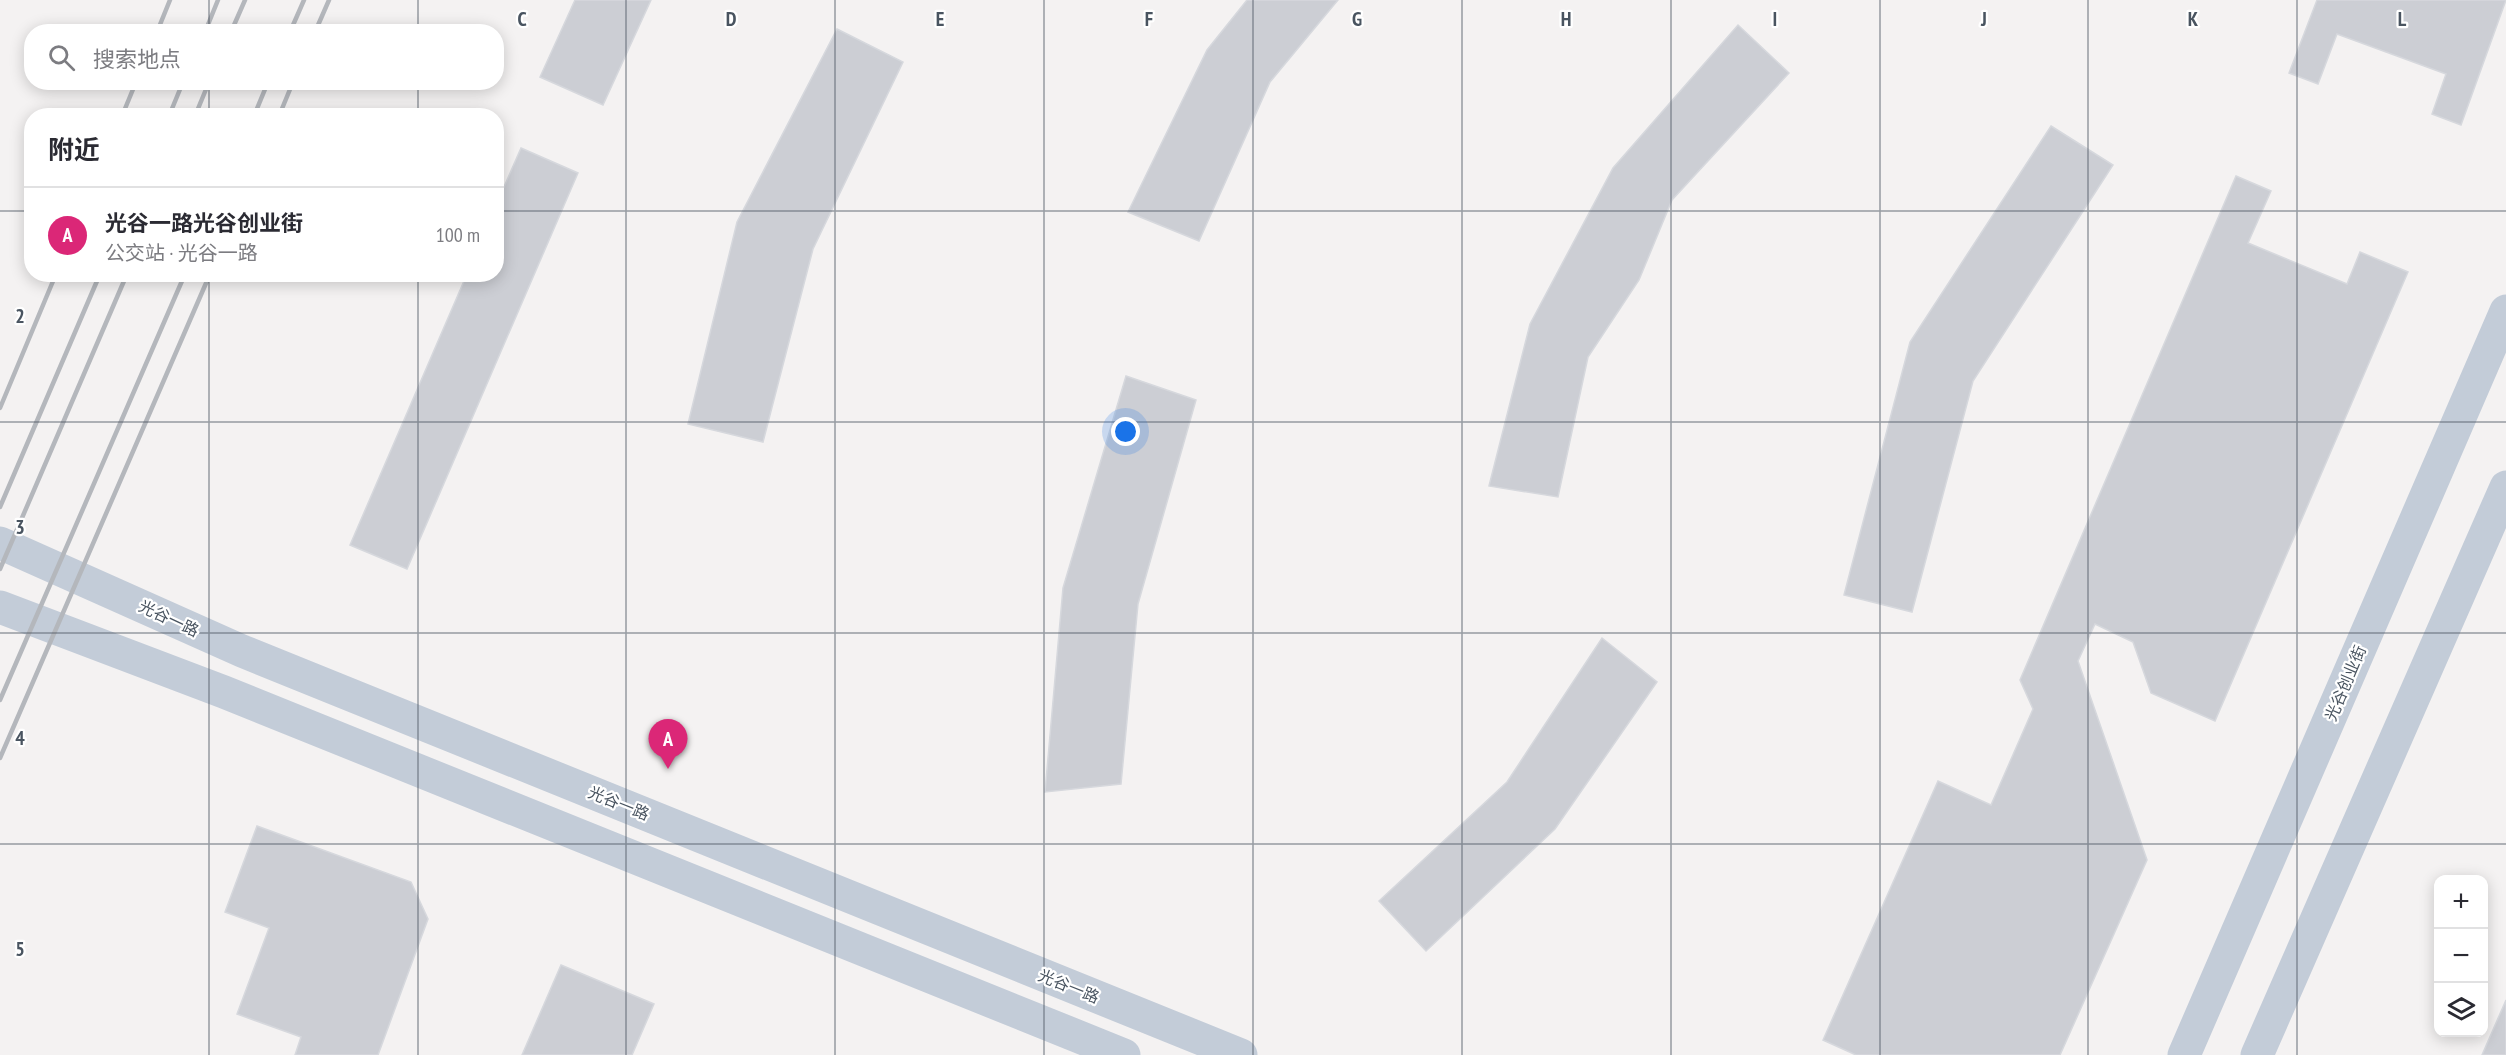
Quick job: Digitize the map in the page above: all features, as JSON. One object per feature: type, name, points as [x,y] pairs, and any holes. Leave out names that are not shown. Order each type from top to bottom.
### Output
[{"type":"main road","name":"光谷创业街","points":[[2184,1055],[2506,311]]},
{"type":"main road","points":[[2257,1055],[2506,487]]},
{"type":"main road","name":"光谷一路","points":[[0,543],[242,651],[1241,1055]]},
{"type":"main road","points":[[0,607],[224,692],[1124,1055]]},
{"type":"building","points":[[575,0],[651,0],[603,105],[540,77]]},
{"type":"building","points":[[1247,0],[1338,0],[1270,82],[1199,241],[1128,212],[1207,50]]},
{"type":"building","points":[[2317,0],[2506,0],[2461,125],[2432,114],[2446,74],[2337,34],[2318,84],[2289,73]]},
{"type":"building","points":[[1738,25],[1789,73],[1672,200],[1639,280],[1588,357],[1558,497],[1489,486],[1530,324],[1613,168]]},
{"type":"building","points":[[837,29],[903,62],[813,249],[763,442],[688,424],[737,222]]},
{"type":"building","points":[[2051,126],[2113,165],[1973,381],[1912,612],[1844,595],[1910,342]]},
{"type":"building","points":[[521,148],[578,173],[407,569],[350,545],[464,282],[504,282],[504,187]]},
{"type":"building","points":[[2236,176],[2271,191],[2248,243],[2347,284],[2360,252],[2408,272],[2215,721],[2151,693],[2133,642],[2095,624],[2078,661],[2147,860],[2060,1055],[1856,1055],[1823,1040],[1938,781],[1991,805],[2033,709],[2020,680]]},
{"type":"building","points":[[1126,376],[1196,400],[1138,604],[1121,784],[1045,792],[1063,588]]},
{"type":"building","points":[[1602,638],[1657,682],[1555,829],[1426,951],[1379,901],[1507,782]]},
{"type":"building","points":[[257,826],[411,882],[428,919],[378,1055],[295,1055],[301,1037],[237,1014],[269,928],[225,912]]},
{"type":"building","points":[[561,965],[654,1004],[632,1055],[522,1055]]},
{"type":"building","points":[[2506,1000],[2506,1055],[2482,1055]]},
{"type":"railway","points":[[160,24],[170,0]]},
{"type":"railway","points":[[208,24],[218,0]]},
{"type":"railway","points":[[234,24],[245,0]]},
{"type":"railway","points":[[294,24],[304,0]]},
{"type":"railway","points":[[318,24],[329,0]]},
{"type":"railway","points":[[125,108],[133,90]]},
{"type":"railway","points":[[172,108],[180,90]]},
{"type":"railway","points":[[198,108],[206,90]]},
{"type":"railway","points":[[257,108],[265,90]]},
{"type":"railway","points":[[282,108],[290,90]]},
{"type":"railway","points":[[0,408],[53,282]]},
{"type":"railway","points":[[0,507],[97,282]]},
{"type":"railway","points":[[0,569],[124,282]]},
{"type":"railway","points":[[0,700],[182,282]]},
{"type":"railway","points":[[0,758],[207,282]]},
{"type":"place","name":"光谷一路光谷创业街","points":[[668,769]]}]
